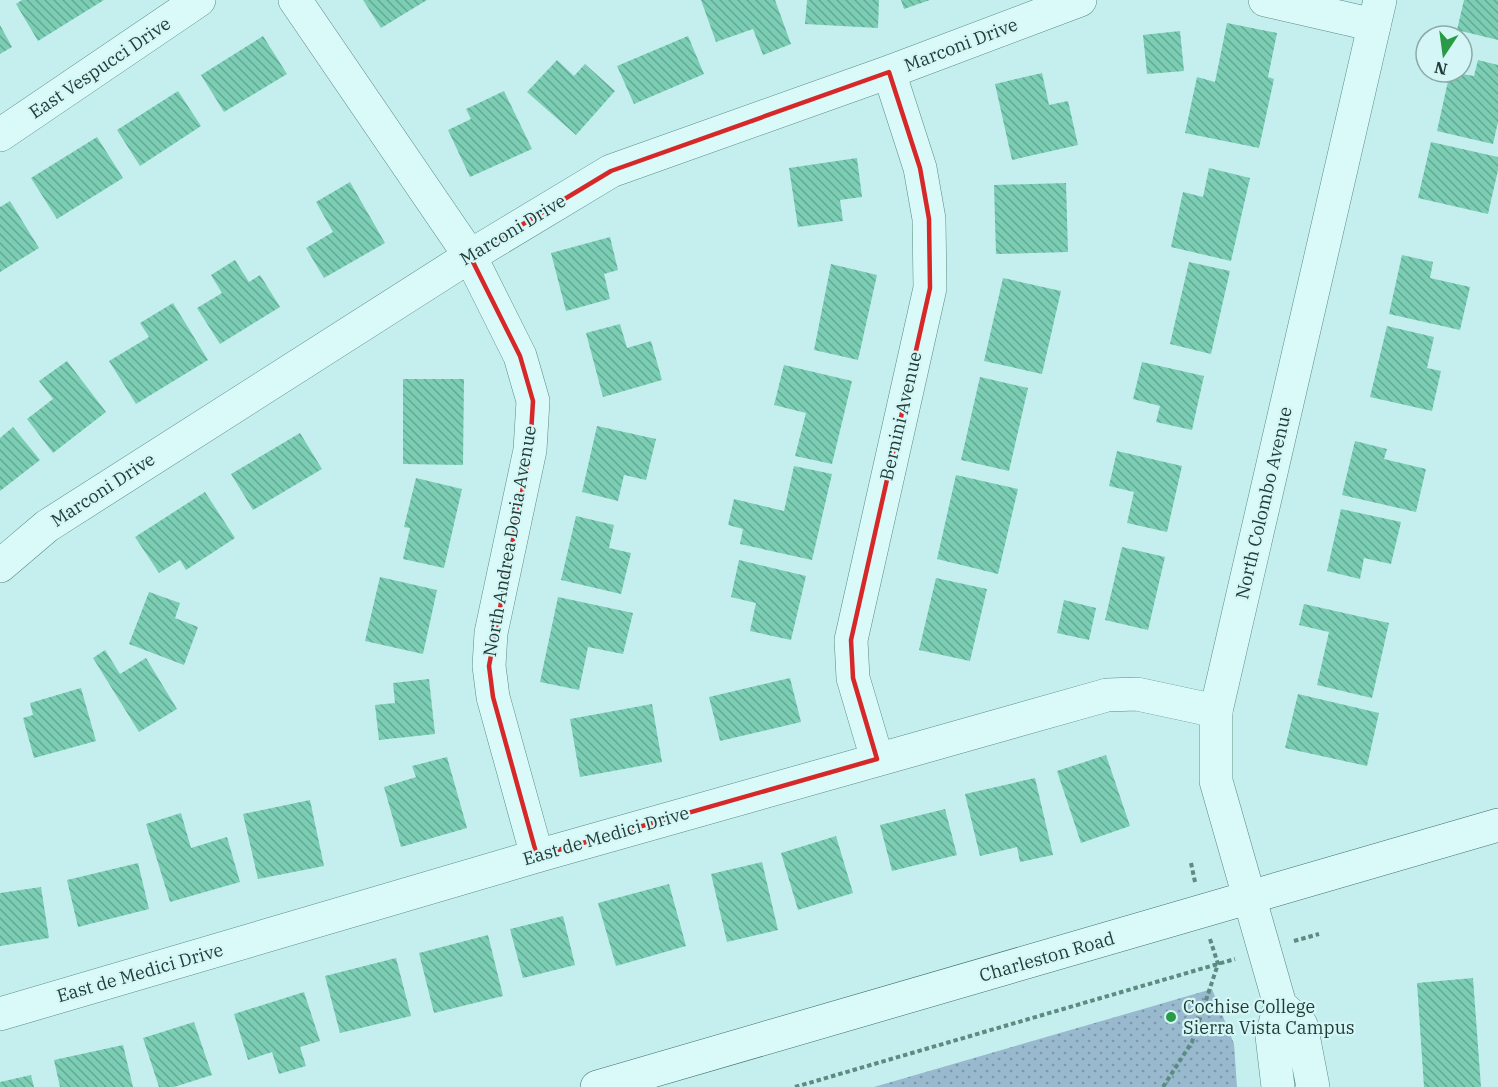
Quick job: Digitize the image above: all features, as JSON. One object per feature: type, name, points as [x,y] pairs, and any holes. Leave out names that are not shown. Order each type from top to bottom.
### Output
[{"type":"street","name":"East Vespucci Drive","points":[[0,135],[200,0]]},
{"type":"street","name":"North Andrea Doria Avenue","points":[[295,0],[470,256],[520,356],[533,401],[530,450],[491,633],[489,666],[493,697],[537,855]]},
{"type":"street","name":"Marconi Drive","points":[[0,566],[47,526],[470,256],[611,171],[889,72],[1080,0]]},
{"type":"street","points":[[1265,0],[1377,12]]},
{"type":"street","name":"North Colombo Avenue","points":[[1278,1087],[1272,1036],[1280,1005],[1216,781],[1216,711],[1377,12]]},
{"type":"street","name":"Bernini Avenue","points":[[877,759],[853,678],[851,640],[930,288],[929,219],[920,168],[889,72]]},
{"type":"street","name":"East de Medici Drive","points":[[0,1014],[537,855],[1107,695],[1137,694],[1216,711]]},
{"type":"street","name":"Charleston Road","points":[[597,1087],[1498,825]]},
{"type":"street","name":"North Colombo Avenue","points":[[1280,1005],[1301,1026],[1313,1087]]},
{"type":"path","points":[[1163,1087],[1192,1042],[1218,964],[1201,912],[1191,863]]},
{"type":"path","points":[[795,1087],[1319,934]]},
{"type":"highlighted area","points":[[889,72],[920,168],[929,219],[930,288],[851,640],[853,678],[877,759],[537,856],[493,697],[489,666],[530,450],[533,401],[520,356],[470,256],[611,171]]},
{"type":"shaded area","name":"Cochise College Sierra Vista Campus","points":[[1212,989],[1234,1044],[1237,1087],[874,1087]]},
{"type":"building","points":[[22,0],[104,0],[38,41],[16,4]]},
{"type":"building","points":[[363,0],[427,0],[381,28]]},
{"type":"building","points":[[701,0],[775,0],[791,44],[763,55],[753,29],[716,42]]},
{"type":"building","points":[[807,0],[879,0],[878,28],[805,24]]},
{"type":"building","points":[[901,0],[930,0],[904,9]]},
{"type":"building","points":[[1464,0],[1498,0],[1498,40],[1474,34],[1474,24],[1458,24]]},
{"type":"building","points":[[1227,23],[1277,33],[1268,77],[1274,79],[1259,148],[1185,133],[1197,77],[1215,82]]},
{"type":"building","points":[[0,25],[12,47],[0,54]]},
{"type":"building","points":[[1180,31],[1184,71],[1147,74],[1143,35]]},
{"type":"building","points":[[263,36],[287,74],[224,112],[201,75]]},
{"type":"building","points":[[688,36],[704,74],[634,104],[617,66]]},
{"type":"building","points":[[557,60],[574,76],[585,64],[615,91],[576,135],[527,92]]},
{"type":"building","points":[[1478,60],[1498,65],[1498,122],[1493,144],[1437,131],[1447,84],[1474,84]]},
{"type":"building","points":[[1042,73],[1049,105],[1068,101],[1078,145],[1012,160],[995,84]]},
{"type":"building","points":[[178,91],[201,126],[140,166],[117,130]]},
{"type":"building","points":[[504,91],[532,149],[470,177],[448,130],[471,119],[466,109]]},
{"type":"building","points":[[97,137],[123,178],[57,219],[31,178]]},
{"type":"building","points":[[1431,142],[1498,157],[1498,170],[1488,214],[1418,198]]},
{"type":"building","points":[[857,158],[862,197],[840,200],[843,221],[798,227],[789,168]]},
{"type":"building","points":[[1209,168],[1250,178],[1231,261],[1171,247],[1183,192],[1203,197]]},
{"type":"building","points":[[350,182],[385,243],[324,278],[306,248],[333,232],[316,202]]},
{"type":"building","points":[[1066,183],[1068,252],[996,254],[994,185]]},
{"type":"building","points":[[10,201],[39,248],[0,272],[0,207]]},
{"type":"building","points":[[610,237],[618,270],[604,274],[610,299],[566,311],[551,253]]},
{"type":"building","points":[[1402,255],[1433,262],[1430,278],[1470,287],[1460,330],[1389,314]]},
{"type":"building","points":[[235,260],[249,282],[260,275],[280,307],[220,344],[197,308],[222,293],[211,275]]},
{"type":"building","points":[[1189,262],[1230,271],[1211,354],[1170,344]]},
{"type":"building","points":[[831,264],[877,275],[858,360],[814,350]]},
{"type":"building","points":[[1003,278],[1061,291],[1042,374],[984,361]]},
{"type":"building","points":[[173,303],[208,360],[136,404],[109,361],[149,337],[140,323]]},
{"type":"building","points":[[620,324],[627,348],[651,341],[662,380],[603,397],[586,333]]},
{"type":"building","points":[[1387,326],[1434,337],[1427,368],[1441,371],[1432,411],[1370,397]]},
{"type":"building","points":[[67,361],[106,412],[53,453],[27,419],[53,399],[39,381]]},
{"type":"building","points":[[1142,362],[1204,376],[1192,430],[1156,422],[1160,406],[1133,399]]},
{"type":"building","points":[[784,365],[852,381],[832,464],[795,456],[806,413],[774,405]]},
{"type":"building","points":[[980,377],[1028,388],[1009,471],[961,460]]},
{"type":"building","points":[[403,379],[464,379],[463,465],[403,464]]},
{"type":"building","points":[[597,426],[656,439],[646,480],[624,475],[618,501],[582,492]]},
{"type":"building","points":[[13,427],[40,460],[0,491],[0,438]]},
{"type":"building","points":[[300,433],[322,469],[253,510],[231,474]]},
{"type":"building","points":[[1355,441],[1387,449],[1384,459],[1426,469],[1416,512],[1342,495]]},
{"type":"building","points":[[1117,451],[1182,466],[1167,532],[1127,523],[1134,492],[1109,486]]},
{"type":"building","points":[[794,466],[832,474],[812,560],[740,544],[743,529],[728,525],[734,499],[784,511]]},
{"type":"building","points":[[956,475],[1018,489],[998,574],[937,559]]},
{"type":"building","points":[[416,478],[462,489],[444,568],[403,559],[410,528],[404,527]]},
{"type":"building","points":[[205,492],[235,538],[186,570],[180,560],[159,573],[135,537]]},
{"type":"building","points":[[1341,509],[1401,522],[1391,564],[1364,558],[1360,579],[1327,571]]},
{"type":"building","points":[[576,516],[614,525],[609,548],[631,553],[621,594],[561,580]]},
{"type":"building","points":[[1122,547],[1165,557],[1148,630],[1105,620]]},
{"type":"building","points":[[739,560],[806,576],[791,640],[750,631],[756,603],[731,597]]},
{"type":"building","points":[[380,577],[437,590],[423,654],[365,641]]},
{"type":"building","points":[[936,578],[987,589],[970,661],[919,650]]},
{"type":"building","points":[[149,592],[180,603],[175,618],[198,627],[184,665],[129,644]]},
{"type":"building","points":[[558,597],[633,613],[623,654],[588,647],[579,690],[540,682]]},
{"type":"building","points":[[1064,600],[1096,608],[1089,640],[1057,633]]},
{"type":"building","points":[[1304,604],[1389,623],[1372,698],[1317,685],[1329,632],[1299,625]]},
{"type":"building","points":[[105,650],[120,674],[146,658],[177,709],[139,732],[93,658]]},
{"type":"building","points":[[790,678],[801,722],[720,741],[709,697]]},
{"type":"building","points":[[429,679],[435,734],[379,740],[375,705],[395,703],[393,683]]},
{"type":"building","points":[[81,688],[96,741],[34,758],[23,718],[33,715],[30,703]]},
{"type":"building","points":[[1298,694],[1379,713],[1367,766],[1285,748]]},
{"type":"building","points":[[652,704],[662,762],[580,777],[570,719]]},
{"type":"building","points":[[1106,755],[1130,826],[1081,843],[1057,771]]},
{"type":"building","points":[[447,757],[467,828],[401,847],[384,787],[416,777],[412,766]]},
{"type":"building","points":[[1035,778],[1053,855],[1020,862],[1017,847],[980,856],[965,794]]},
{"type":"building","points":[[310,800],[324,866],[258,879],[243,814]]},
{"type":"building","points":[[945,809],[957,855],[892,871],[880,825]]},
{"type":"building","points":[[181,813],[191,848],[227,837],[240,882],[170,902],[146,824]]},
{"type":"building","points":[[836,836],[853,893],[798,910],[781,853]]},
{"type":"building","points":[[762,862],[778,930],[727,942],[711,874]]},
{"type":"building","points":[[138,863],[149,909],[78,927],[67,880]]},
{"type":"building","points":[[669,884],[686,946],[616,966],[598,903]]},
{"type":"building","points":[[41,887],[49,938],[0,946],[0,893]]},
{"type":"building","points":[[563,916],[575,965],[523,978],[510,929]]},
{"type":"building","points":[[488,935],[503,996],[434,1013],[419,953]]},
{"type":"building","points":[[396,958],[411,1016],[340,1033],[325,976]]},
{"type":"building","points":[[1473,978],[1481,1087],[1424,1087],[1417,983]]},
{"type":"building","points":[[304,992],[320,1041],[300,1047],[306,1066],[279,1074],[272,1052],[248,1060],[234,1014]]},
{"type":"building","points":[[194,1022],[212,1075],[174,1087],[159,1087],[143,1038]]},
{"type":"building","points":[[123,1045],[133,1087],[60,1087],[54,1060]]},
{"type":"building","points":[[31,1075],[34,1087],[0,1087],[0,1082]]},
{"type":"place","name":"Cochise College Sierra Vista Campus","points":[[1171,1017]]}]
